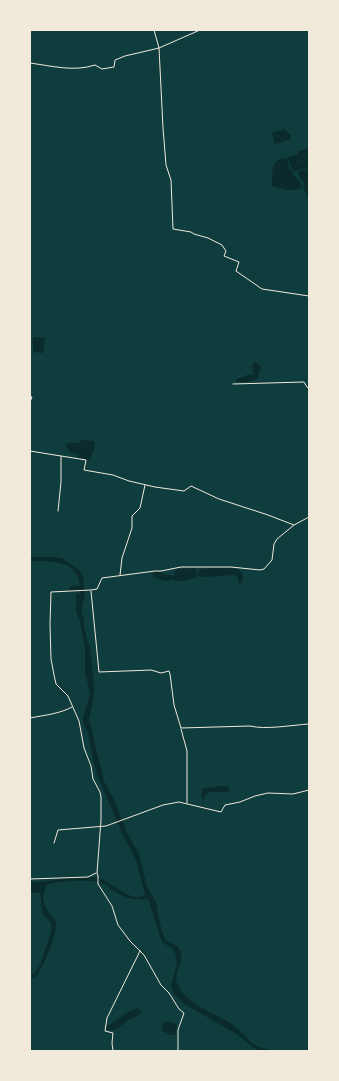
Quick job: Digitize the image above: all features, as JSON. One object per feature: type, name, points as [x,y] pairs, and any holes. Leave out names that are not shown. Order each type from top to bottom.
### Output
[{"type":"street","points":[[154,30],[159,48],[163,128],[166,165],[171,180],[173,229],[191,232],[222,245],[226,251],[224,256],[239,262],[236,272],[259,288],[309,296]]},
{"type":"street","points":[[30,63],[60,68],[95,66],[102,69],[114,67],[115,60],[125,56],[159,48],[200,30]]},
{"type":"street","points":[[233,384],[304,382],[309,389]]},
{"type":"street","points":[[30,396],[32,397],[30,402]]},
{"type":"street","points":[[30,451],[86,460],[84,470],[113,475],[145,485],[184,491],[191,486],[219,499],[268,514],[294,525]]},
{"type":"street","points":[[58,511],[61,482],[61,456]]},
{"type":"street","points":[[120,575],[121,561],[132,528],[132,516],[140,508],[145,485]]},
{"type":"street","points":[[178,1051],[178,1030],[184,1013],[179,1009],[170,993],[158,981],[149,963],[140,951],[118,925],[112,906],[98,883],[97,873],[101,826],[101,797],[93,779],[91,766],[84,748],[79,721],[68,696],[56,684],[51,659],[51,592],[85,592],[97,589],[102,578],[162,571],[181,567],[231,567],[260,570],[264,569],[272,560],[274,544],[294,525],[309,518]]},
{"type":"street","points":[[91,590],[99,672],[150,670],[161,672],[169,671],[174,705],[187,751],[187,803]]},
{"type":"street","points":[[30,718],[53,713],[62,713],[73,706]]},
{"type":"street","points":[[181,728],[254,727],[309,724]]},
{"type":"street","points":[[54,843],[58,830],[109,826],[163,805],[179,802],[223,812],[225,805],[240,802],[258,795],[274,793],[293,794],[309,790]]},
{"type":"street","points":[[30,879],[88,877],[97,873]]},
{"type":"street","points":[[113,1051],[113,1033],[105,1032],[105,1026],[110,1011],[140,951]]},
{"type":"water","points":[[284,129],[291,135],[291,139],[275,144],[272,133]]},
{"type":"water","points":[[309,148],[309,158],[301,161],[299,160],[300,162],[308,159],[309,167],[293,172],[287,157],[298,154],[298,151]]},
{"type":"water","points":[[286,158],[290,169],[299,181],[302,189],[287,190],[272,186],[272,173],[274,166],[278,160]]},
{"type":"water","points":[[309,168],[309,198],[304,188],[304,182],[300,179],[298,172]]},
{"type":"water","points":[[33,337],[45,338],[43,353],[33,352]]},
{"type":"water","points":[[254,362],[259,364],[261,368],[258,379],[247,382],[236,382],[237,378],[253,374],[253,377],[254,376],[252,366]]},
{"type":"water","points":[[82,440],[94,441],[95,447],[90,460],[79,458],[77,454],[70,452],[66,446],[67,443],[78,443]]},
{"type":"water","points":[[30,558],[62,558],[80,571],[83,576],[85,595],[81,611],[90,648],[94,686],[93,702],[89,719],[104,781],[114,800],[127,833],[139,854],[147,887],[156,902],[160,924],[165,939],[177,946],[180,950],[181,959],[176,976],[177,983],[181,991],[194,1003],[226,1020],[256,1046],[270,1051],[254,1048],[238,1035],[186,1005],[174,994],[171,986],[177,964],[175,953],[173,949],[162,942],[148,899],[134,899],[125,897],[116,893],[102,883],[91,881],[74,881],[57,882],[47,885],[43,898],[46,908],[56,924],[54,936],[40,971],[37,976],[30,978],[30,975],[35,973],[40,965],[52,929],[51,923],[43,915],[40,893],[30,892],[30,882],[75,877],[93,877],[106,881],[129,895],[140,897],[145,895],[136,860],[123,835],[97,775],[88,733],[83,722],[90,694],[85,672],[85,648],[80,620],[76,612],[76,594],[80,594],[80,589],[69,591],[70,586],[80,586],[78,577],[73,570],[61,563],[30,561]]},
{"type":"water","points":[[196,568],[197,578],[180,581],[175,581],[174,579],[169,581],[158,579],[153,576],[153,572],[161,572],[174,577],[177,569]]},
{"type":"water","points":[[232,568],[241,571],[243,577],[241,584],[239,584],[238,578],[235,575],[198,576],[199,569]]},
{"type":"water","points":[[220,786],[229,787],[229,791],[210,792],[205,796],[204,800],[202,800],[202,789]]},
{"type":"water","points":[[139,1008],[142,1013],[130,1019],[115,1030],[106,1030],[106,1027],[126,1013]]},
{"type":"water","points":[[167,1021],[176,1024],[177,1028],[175,1035],[170,1035],[163,1031],[162,1026],[164,1022]]}]
